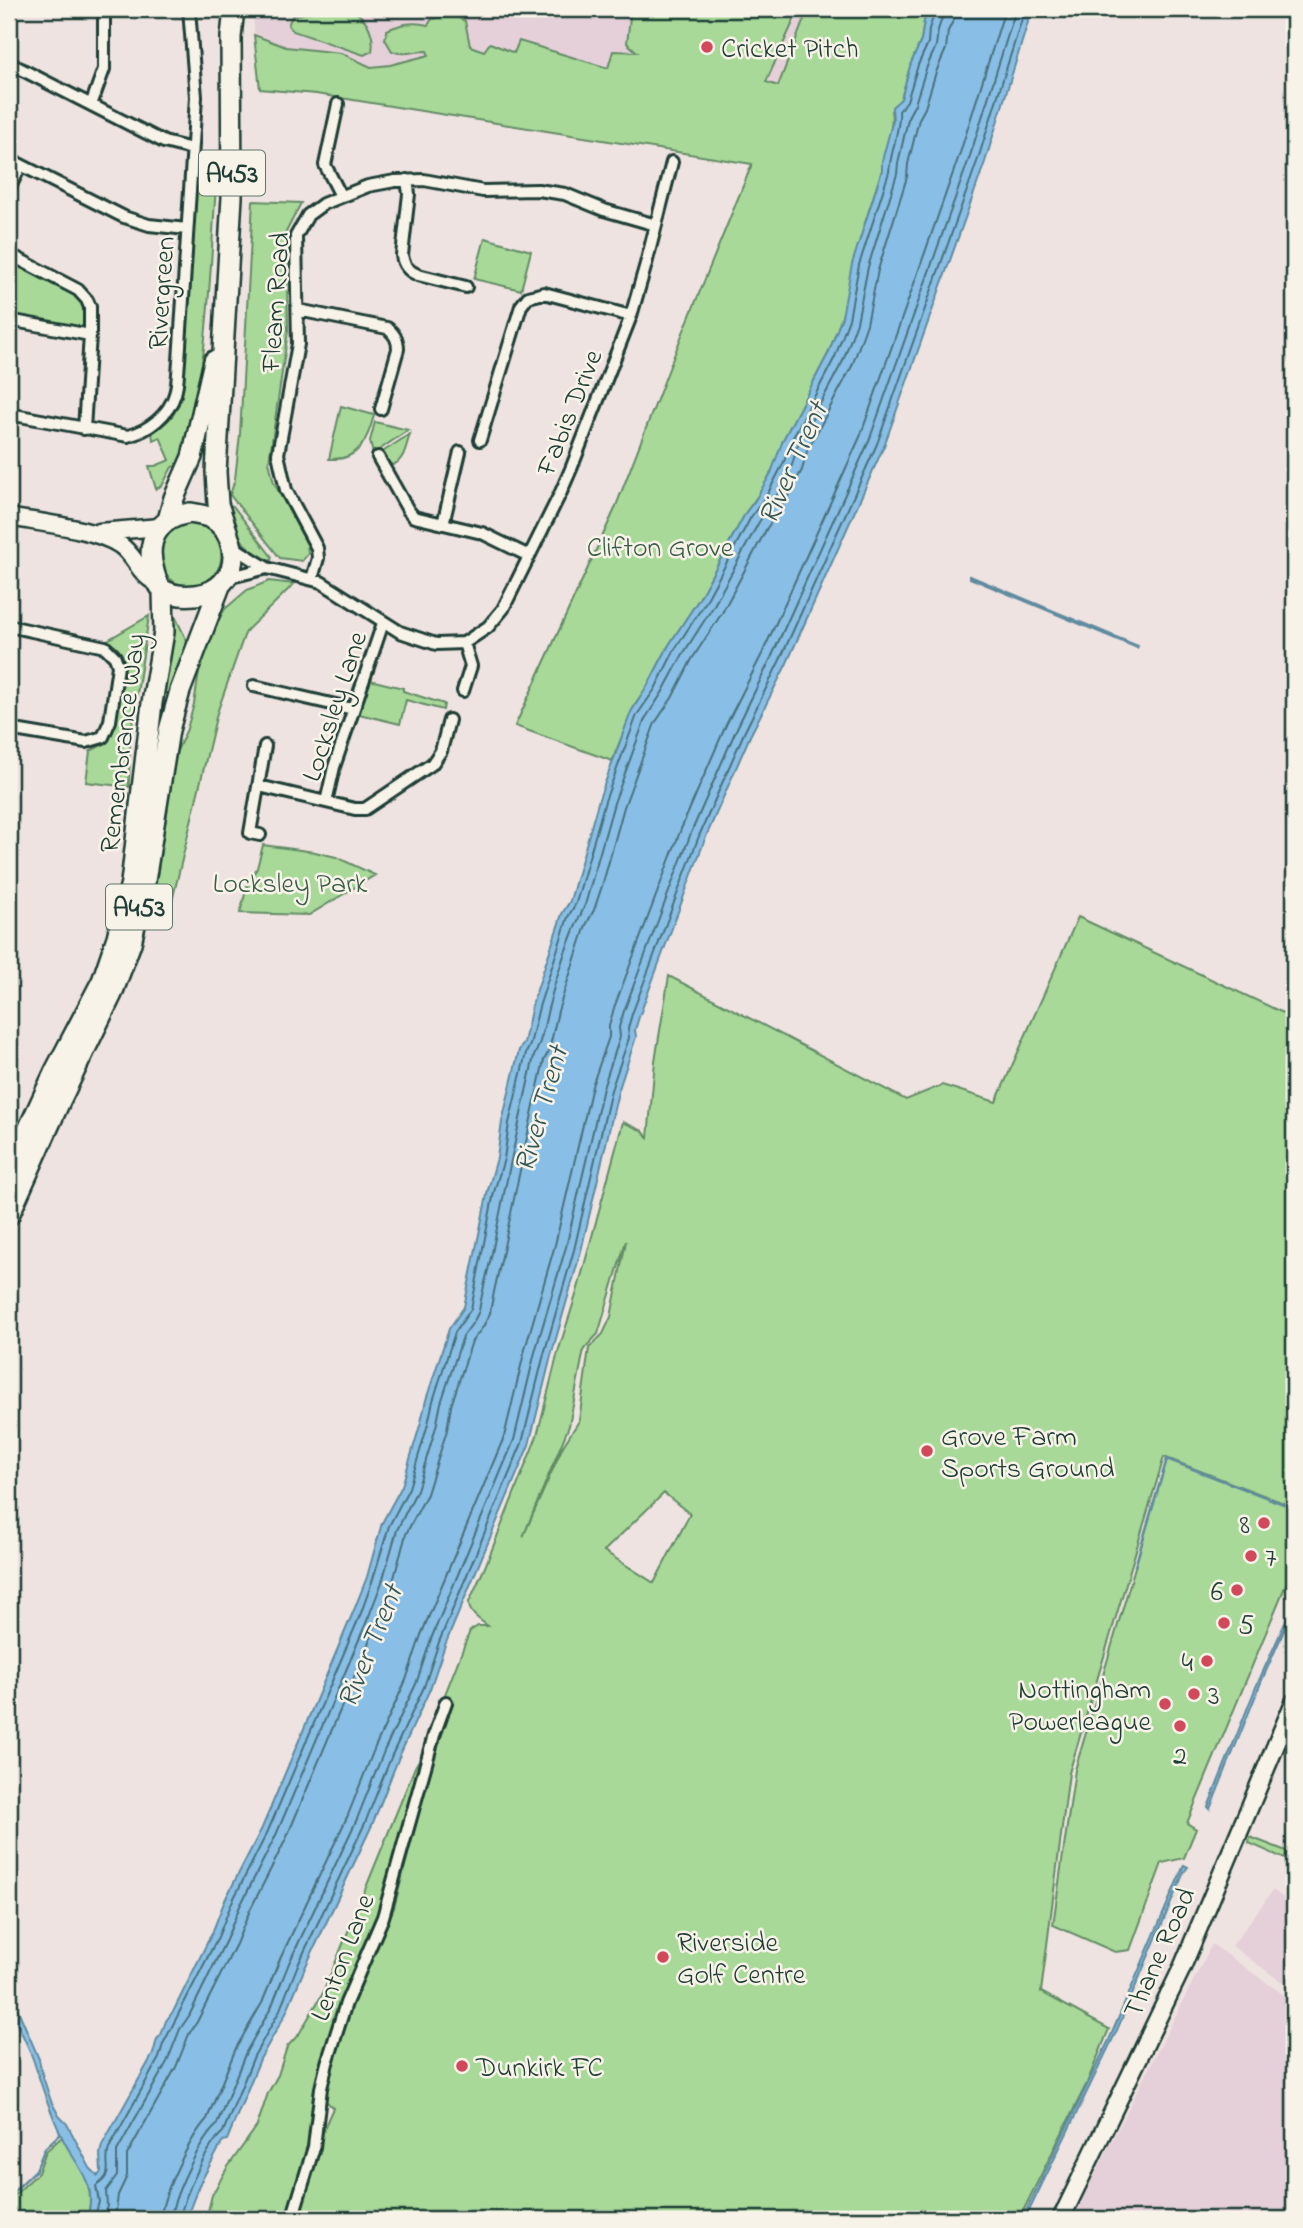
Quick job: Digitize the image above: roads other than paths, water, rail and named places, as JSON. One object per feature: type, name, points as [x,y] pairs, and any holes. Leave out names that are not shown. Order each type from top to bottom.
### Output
[{"type":"highway","name":"A453","points":[[226,9],[231,37]]},
{"type":"highway","name":"A453","points":[[230,540],[218,504],[216,472],[232,197],[231,37],[234,9]]},
{"type":"highway","name":"A453","points":[[164,523],[192,457],[225,309]]},
{"type":"highway","points":[[190,513],[204,515],[221,526],[230,540],[232,568],[223,582],[202,594],[193,595],[177,595],[160,586],[152,564],[152,551],[153,541],[164,523],[190,513]]},
{"type":"highway","name":"Remembrance Way","points":[[9,1214],[112,994],[131,943],[149,859],[169,730],[180,691],[223,582]]},
{"type":"highway","name":"Remembrance Way","points":[[9,1171],[55,1071],[102,981],[120,926],[131,883],[152,703],[164,632],[160,586]]},
{"type":"street","points":[[91,105],[104,69],[104,9]]},
{"type":"street","name":"Rivergreen","points":[[9,414],[119,436],[137,434],[154,423],[171,404],[177,382],[192,149],[195,76],[190,9]]},
{"type":"street","points":[[9,63],[164,142],[192,149]]},
{"type":"street","points":[[332,111],[325,165],[341,196]]},
{"type":"street","points":[[9,159],[124,217],[149,225],[187,229]]},
{"type":"street","name":"Fabis Drive","points":[[464,643],[481,634],[497,618],[565,483],[631,316],[656,225],[674,175],[672,162]]},
{"type":"street","points":[[9,189],[21,165]]},
{"type":"street","points":[[407,180],[409,194],[403,262],[418,275],[458,289]]},
{"type":"street","name":"Fleam Road","points":[[312,579],[318,558],[317,548],[286,490],[278,454],[298,344],[296,244],[299,228],[314,210],[368,186],[407,180],[438,182],[483,191],[552,192],[579,198],[604,210],[656,225]]},
{"type":"street","points":[[9,254],[83,294],[90,307],[83,429]]},
{"type":"street","points":[[480,440],[487,429],[521,306],[528,297],[544,293],[631,316]]},
{"type":"street","points":[[298,310],[392,331],[398,349],[386,402]]},
{"type":"street","points":[[9,320],[90,335]]},
{"type":"street","points":[[443,524],[463,468],[460,452]]},
{"type":"street","points":[[378,457],[414,517],[491,537],[529,556]]},
{"type":"street","points":[[388,474],[399,467]]},
{"type":"street","points":[[9,517],[86,532],[122,546],[145,578],[160,586]]},
{"type":"street","points":[[86,532],[124,531],[164,523]]},
{"type":"street","points":[[230,540],[267,568],[312,579],[331,587],[383,623],[411,637],[436,644],[464,643],[471,666],[462,684]]},
{"type":"street","points":[[223,582],[267,568]]},
{"type":"street","name":"Locksley Lane","points":[[326,802],[334,767],[383,623]]},
{"type":"street","points":[[9,626],[105,647],[116,657],[118,666],[110,721],[103,737],[86,742],[9,729]]},
{"type":"street","points":[[261,684],[353,709]]},
{"type":"street","points":[[258,786],[360,810],[371,806],[432,764],[451,734],[449,720]]},
{"type":"street","points":[[260,835],[250,833],[265,746]]},
{"type":"street","points":[[262,760],[274,761]]},
{"type":"street","name":"Thane Road","points":[[1061,2219],[1181,1969],[1294,1702]]},
{"type":"street","name":"Lenton Lane","points":[[292,2219],[314,2147],[321,2088],[327,2063],[346,2003],[383,1917],[444,1708]]},
{"type":"water","name":"River Trent","points":[[930,9],[1032,9],[985,162],[884,446],[705,839],[639,1017],[529,1445],[372,1825],[285,2015],[260,2059],[227,2140],[223,2141],[199,2185],[186,2219],[86,2219],[90,2207],[88,2185],[54,2118],[32,2055],[15,2018],[9,1989],[39,2059],[51,2101],[67,2124],[90,2168],[98,2176],[101,2172],[102,2145],[153,2054],[157,2039],[174,2010],[262,1828],[367,1577],[382,1523],[402,1486],[449,1329],[464,1307],[519,1050],[524,1043],[532,1005],[562,914],[570,901],[599,799],[631,712],[771,473],[783,440],[828,354],[842,317],[852,264],[882,170],[893,120],[892,107],[901,99]]},
{"type":"water","points":[[970,576],[1138,646],[1137,648]]},
{"type":"water","points":[[1294,1603],[1210,1809],[1208,1807],[1256,1687]]},
{"type":"water","points":[[1184,1865],[1188,1867],[1117,2030],[1025,2219],[1022,2219],[1109,2040]]},
{"type":"waterway","points":[[1135,1566],[1167,1459],[1294,1508]]},
{"type":"waterway","points":[[9,2196],[36,2170],[45,2148],[60,2134]]},
{"type":"place","name":"Cricket Pitch","points":[[707,47]]},
{"type":"place","name":"Grove Farm Sports Ground","points":[[927,1451]]},
{"type":"place","name":"8","points":[[1264,1523]]},
{"type":"place","name":"7","points":[[1251,1556]]},
{"type":"place","name":"6","points":[[1237,1590]]},
{"type":"place","name":"5","points":[[1224,1623]]},
{"type":"place","name":"4","points":[[1207,1661]]},
{"type":"place","name":"3","points":[[1194,1694]]},
{"type":"place","name":"Nottingham Powerleague","points":[[1165,1704]]},
{"type":"place","name":"2","points":[[1180,1726]]},
{"type":"place","name":"Riverside Golf Centre","points":[[663,1957]]},
{"type":"place","name":"Dunkirk FC","points":[[462,2066]]},
{"type":"park label","name":"Clifton Grove","points":[[660,546]]},
{"type":"park label","name":"Locksley Park","points":[[290,882]]}]
